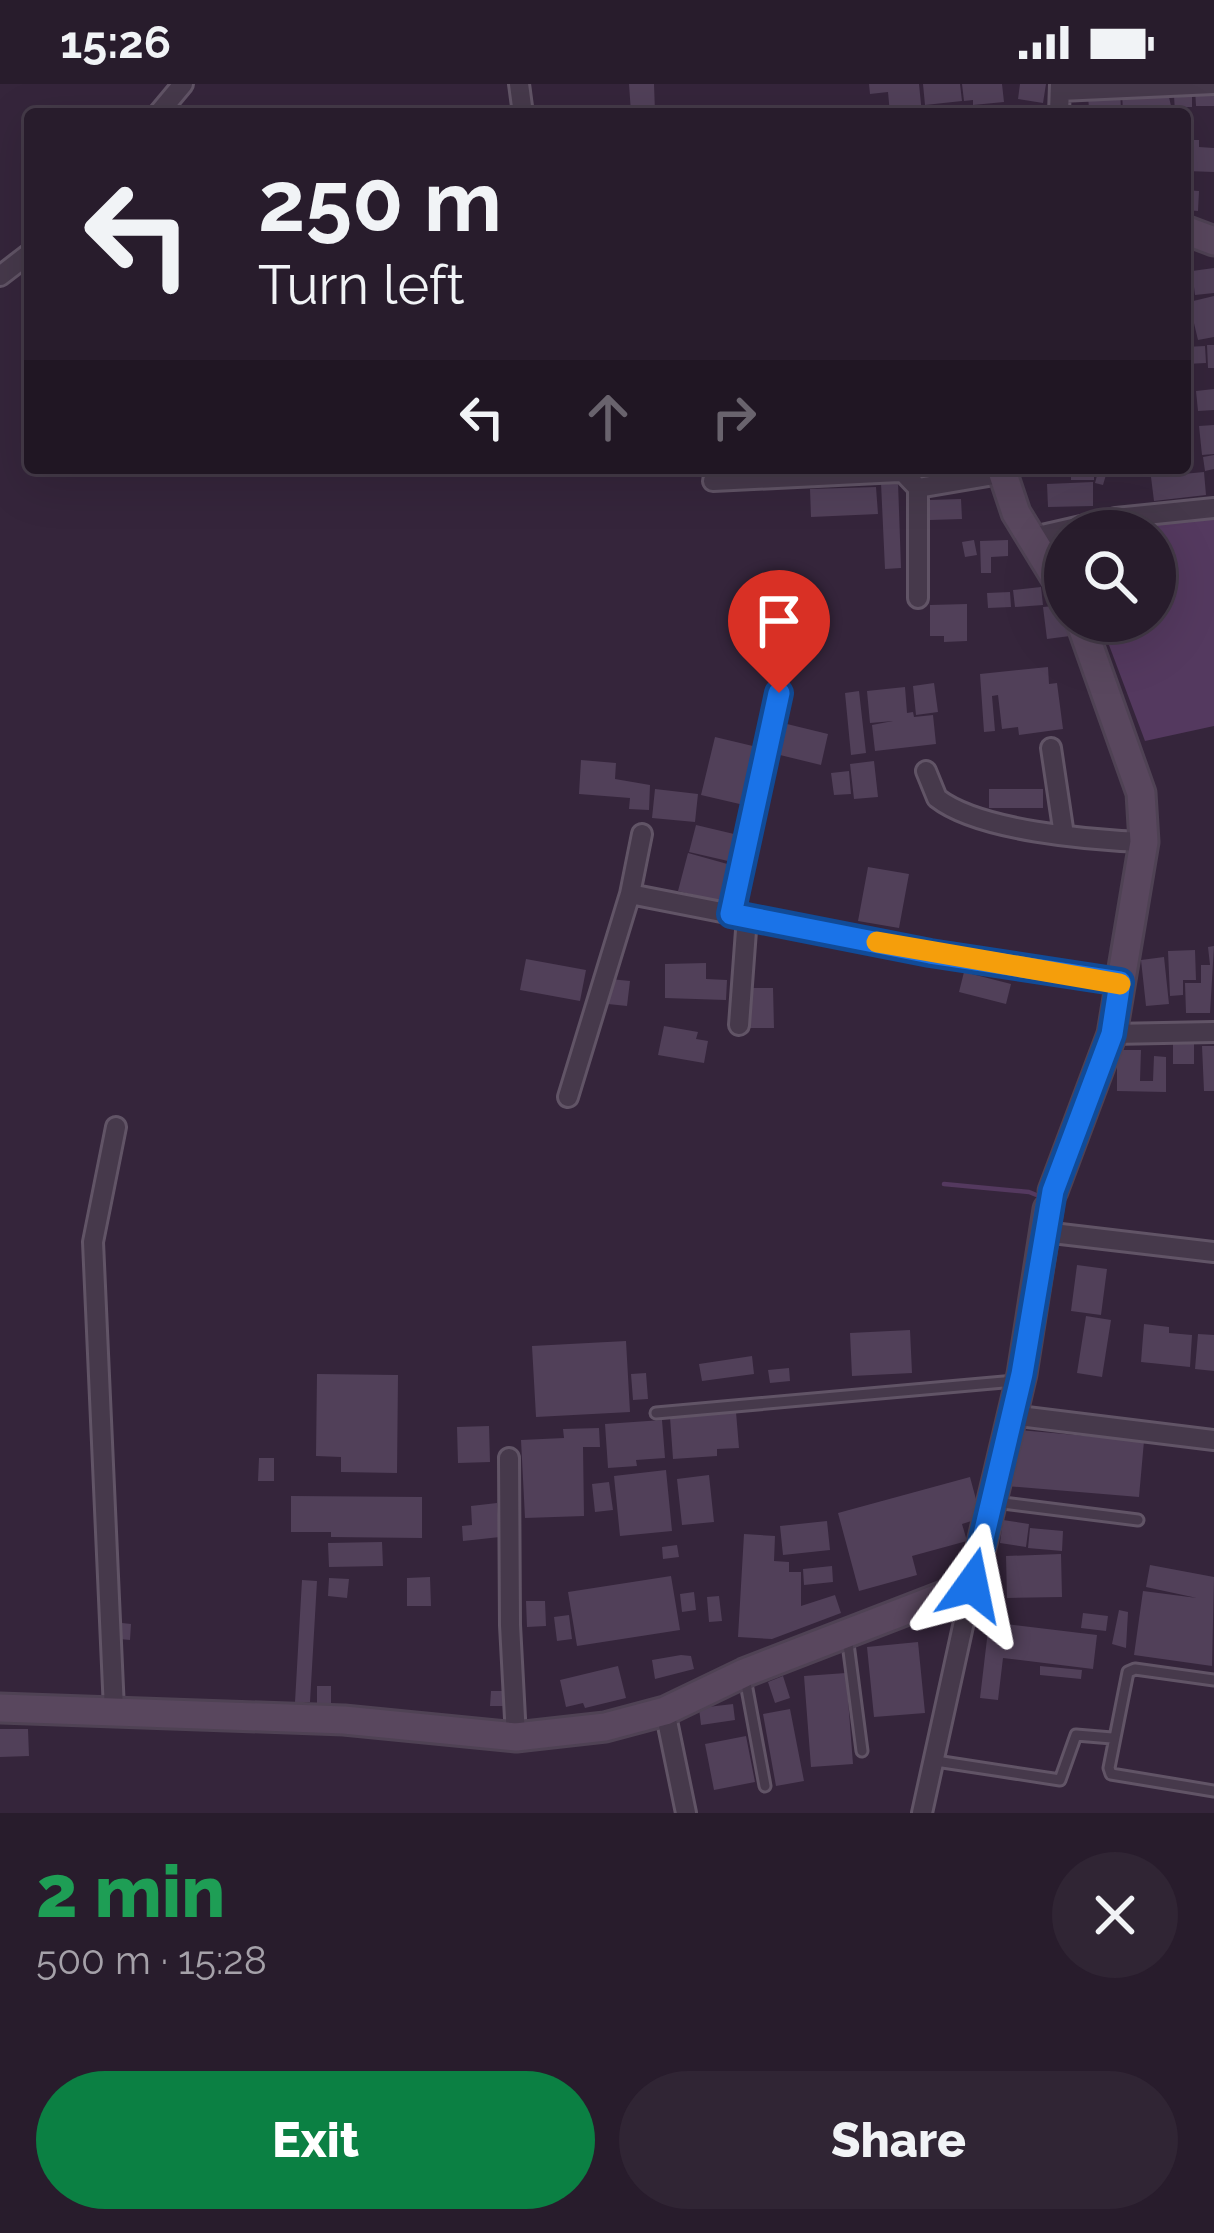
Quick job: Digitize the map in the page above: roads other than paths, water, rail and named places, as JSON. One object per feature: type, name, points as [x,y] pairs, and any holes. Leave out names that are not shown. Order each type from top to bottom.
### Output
[{"type":"street","points":[[163,108],[183,84]]},
{"type":"street","points":[[1060,87],[1214,84]]},
{"type":"street","points":[[0,276],[24,258]]},
{"type":"street","points":[[713,481],[831,474]]},
{"type":"street","points":[[903,474],[918,488],[918,598]]},
{"type":"street","points":[[918,488],[986,474]]},
{"type":"street","points":[[1001,474],[1044,561]]},
{"type":"street","points":[[1029,538],[1116,518],[1214,508]]},
{"type":"street","points":[[922,1813],[1020,1380],[1048,1211],[1112,1034],[1144,842],[1141,793],[1087,642]]},
{"type":"street","points":[[739,1025],[740,916],[779,693]]},
{"type":"street","points":[[1051,748],[1064,835]]},
{"type":"street","points":[[926,771],[937,798],[979,818],[1064,835],[1144,842]]},
{"type":"street","points":[[568,1097],[630,894],[642,834]]},
{"type":"street","points":[[630,894],[930,953],[1120,982]]},
{"type":"street","points":[[1112,1034],[1214,1032]]},
{"type":"street","points":[[115,1710],[93,1242],[116,1127]]},
{"type":"street","points":[[1048,1211],[1214,1252]]},
{"type":"street","points":[[1012,1415],[1214,1440]]},
{"type":"street","points":[[509,1458],[516,1737]]},
{"type":"street","points":[[0,1708],[344,1720],[516,1737],[604,1727],[665,1711],[744,1672],[972,1585]]},
{"type":"street","points":[[665,1711],[686,1813]]},
{"type":"lane","points":[[656,1413],[1020,1380]]},
{"type":"lane","points":[[990,1501],[1138,1520]]},
{"type":"lane","points":[[846,1631],[862,1751]]},
{"type":"lane","points":[[1214,1680],[1135,1669],[1128,1672],[1112,1738],[1111,1774],[1214,1791]]},
{"type":"lane","points":[[744,1672],[765,1786]]},
{"type":"lane","points":[[935,1761],[1060,1780],[1076,1735],[1112,1738]]},
{"type":"waterway","points":[[944,1184],[1029,1192],[1044,1198]]}]
